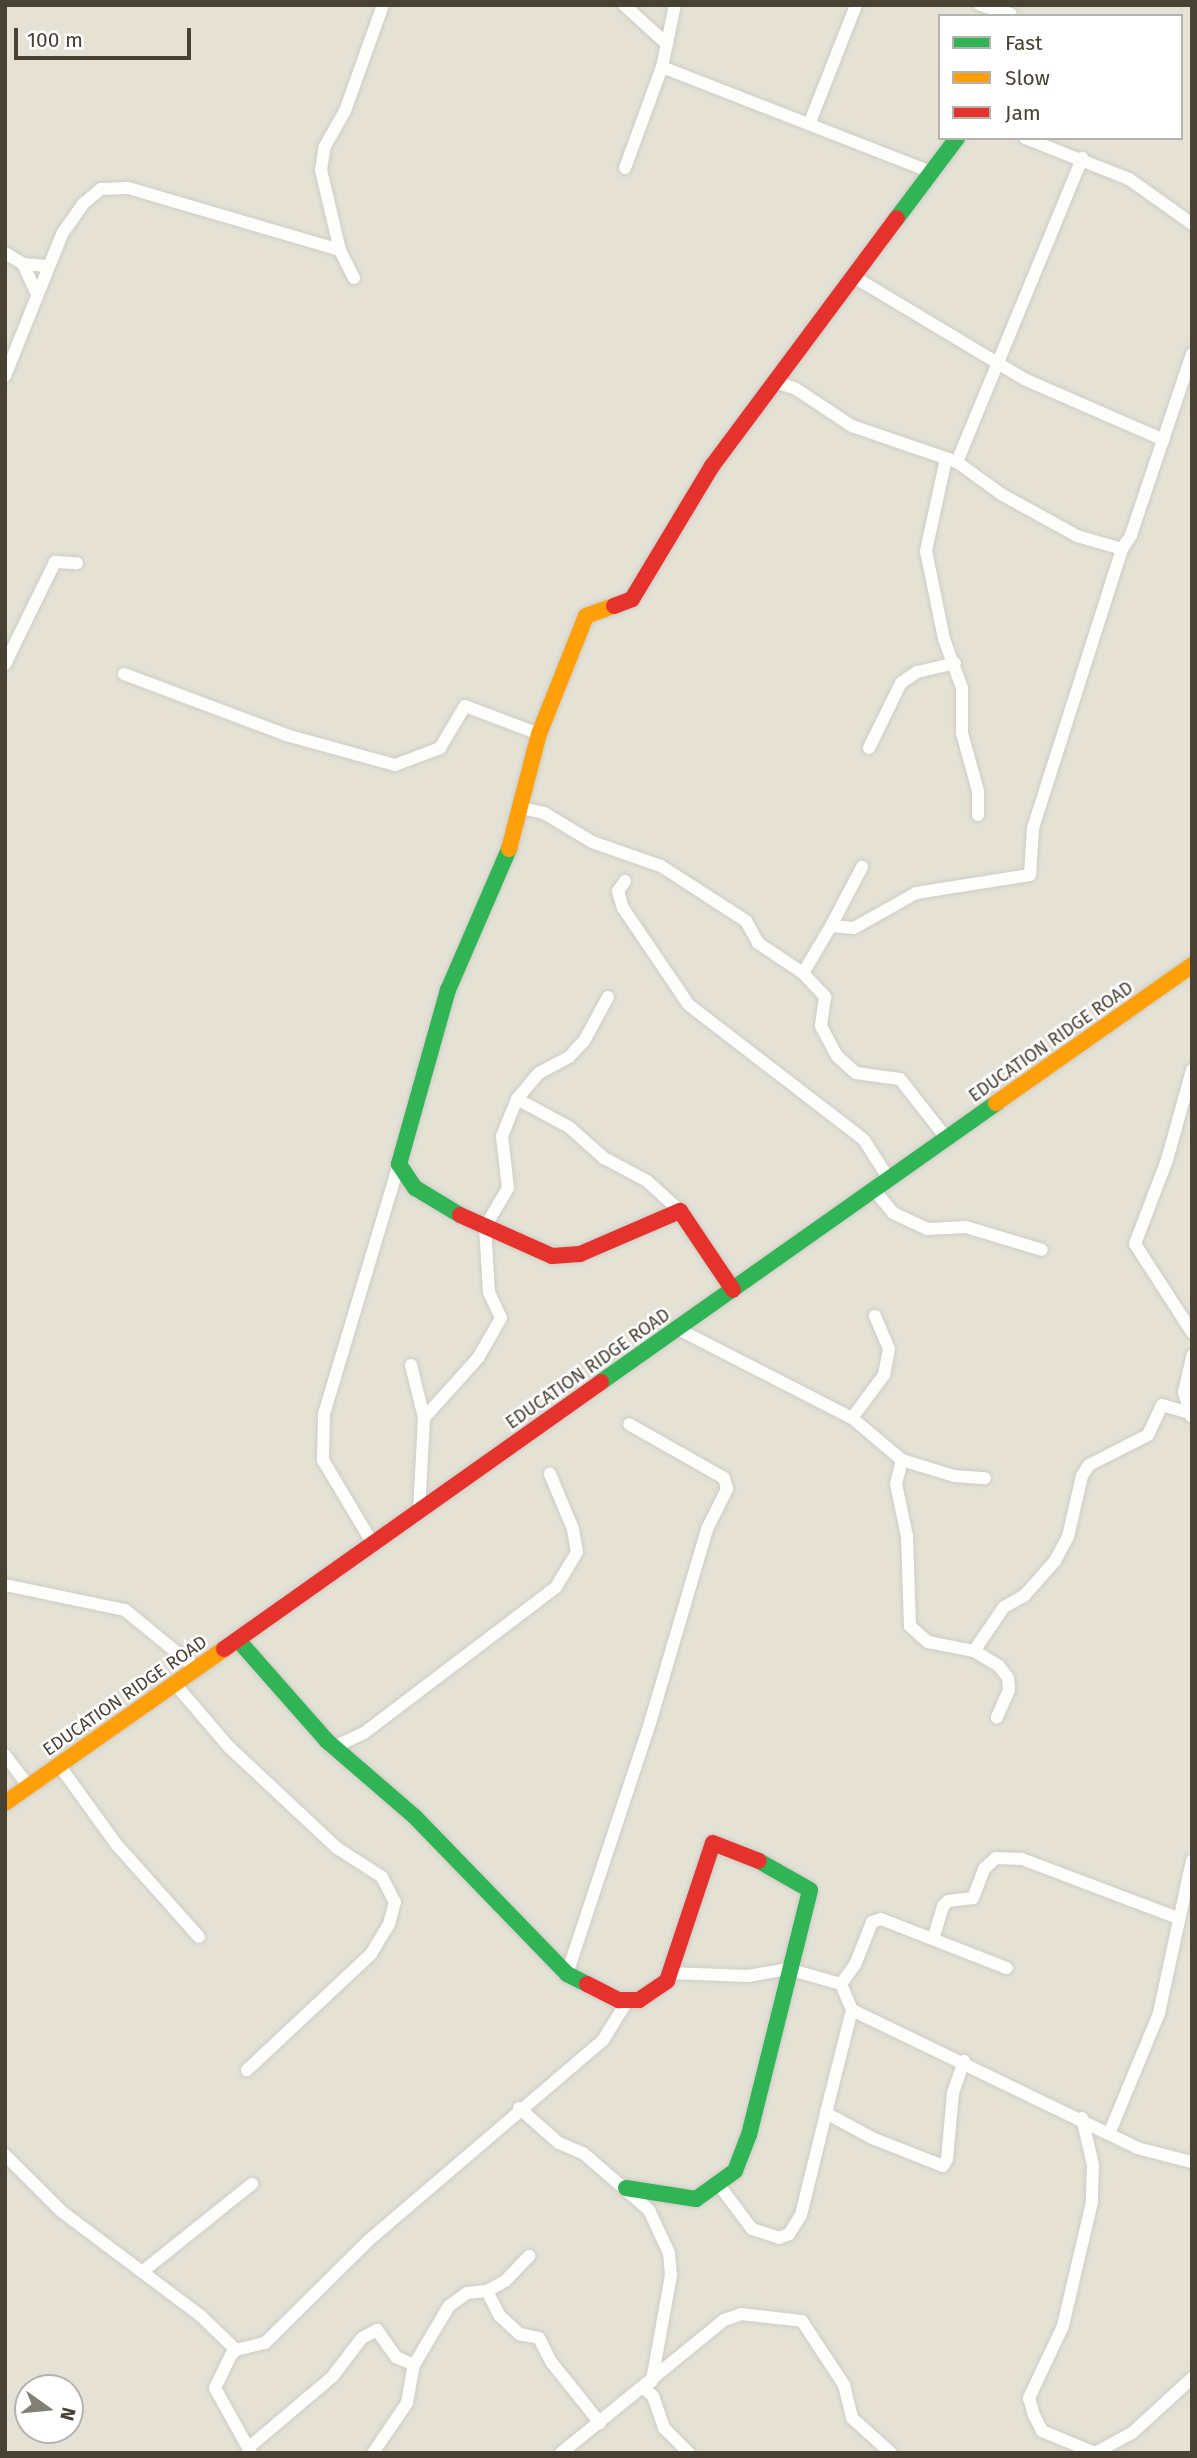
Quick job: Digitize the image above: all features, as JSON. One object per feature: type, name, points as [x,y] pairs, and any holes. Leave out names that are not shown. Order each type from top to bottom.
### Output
[{"type":"street","points":[[354,278],[340,250],[321,170],[325,146],[345,111],[383,5]]},
{"type":"street","points":[[624,5],[667,44]]},
{"type":"street","points":[[625,167],[662,68],[675,5]]},
{"type":"street","points":[[810,122],[856,5]]},
{"type":"street","points":[[980,5],[1013,11]]},
{"type":"street","points":[[662,68],[810,122],[931,172]]},
{"type":"street","points":[[373,1544],[323,1460],[324,1414],[448,990],[507,855],[522,808],[540,734],[586,616],[632,599],[712,466],[955,140]]},
{"type":"street","points":[[1031,140],[1129,178],[1192,224]]},
{"type":"street","points":[[978,815],[973,769],[964,751],[962,688],[944,639],[926,551],[952,460],[1000,364],[1082,158]]},
{"type":"street","points":[[5,376],[46,266],[75,214],[92,195],[110,186],[340,250]]},
{"type":"street","points":[[5,253],[23,264],[46,266]]},
{"type":"street","points":[[23,264],[37,294]]},
{"type":"street","points":[[854,277],[1000,364],[1067,400],[1164,440]]},
{"type":"street","points":[[831,926],[854,928],[916,893],[1030,875],[1033,828],[1122,549],[1131,535],[1188,380],[1192,354]]},
{"type":"street","points":[[775,382],[796,389],[852,426],[952,460],[1043,519],[1077,536],[1122,549]]},
{"type":"street","points":[[5,664],[55,562],[77,563]]},
{"type":"street","points":[[869,748],[901,683],[917,672],[955,663]]},
{"type":"street","points":[[124,674],[286,735],[394,765],[440,748],[465,706],[540,734]]},
{"type":"street","points":[[522,808],[544,813],[592,842],[661,866],[746,921],[758,943],[803,973],[825,997],[821,1026],[837,1056],[856,1073],[900,1079],[947,1139]]},
{"type":"street","points":[[803,973],[862,867]]},
{"type":"street","points":[[625,881],[618,891],[623,908],[689,1005],[864,1140],[890,1179]]},
{"type":"street","name":"EDUCATION RIDGE ROAD","points":[[5,1803],[1192,965]]},
{"type":"street","points":[[424,1418],[455,1387],[499,1327],[501,1318],[492,1304],[485,1271],[485,1227],[508,1188],[502,1136],[517,1099],[539,1073],[569,1057],[584,1041],[608,997]]},
{"type":"street","points":[[1192,1070],[1167,1160],[1135,1244],[1192,1332]]},
{"type":"street","points":[[517,1099],[569,1127],[604,1158],[647,1181],[689,1218],[733,1290]]},
{"type":"street","points":[[399,1164],[404,1178],[415,1188],[485,1227],[552,1256],[572,1256],[680,1211]]},
{"type":"street","points":[[874,1190],[892,1213],[928,1230],[966,1227],[1042,1250]]},
{"type":"street","points":[[852,1418],[884,1375],[889,1349],[875,1316]]},
{"type":"street","points":[[678,1329],[852,1418],[902,1460],[954,1476],[985,1478]]},
{"type":"street","points":[[1190,1414],[1184,1392],[1192,1356]]},
{"type":"street","points":[[411,1365],[424,1418],[419,1511]]},
{"type":"street","points":[[974,1651],[1004,1607],[1024,1596],[1055,1560],[1068,1537],[1082,1476],[1089,1465],[1148,1435],[1163,1405],[1190,1414]]},
{"type":"street","points":[[567,1974],[650,1723],[707,1529],[727,1489],[724,1478],[629,1424]]},
{"type":"street","points":[[902,1460],[896,1484],[907,1536],[910,1626],[928,1642],[974,1651],[991,1660],[1008,1678],[1006,1701],[997,1717]]},
{"type":"street","points":[[334,1747],[364,1733],[556,1587],[577,1552],[573,1529],[550,1474]]},
{"type":"street","points":[[5,1585],[125,1611],[197,1669]]},
{"type":"street","points":[[238,1640],[334,1747],[415,1817],[567,1974],[626,2003]]},
{"type":"street","points":[[175,1684],[229,1747],[337,1847],[382,1877],[395,1902],[389,1924],[371,1954],[247,2070]]},
{"type":"street","points":[[5,1755],[29,1787]]},
{"type":"street","points":[[59,1765],[117,1845],[199,1937]]},
{"type":"street","points":[[414,2365],[396,2357],[377,2330],[362,2338],[332,2377],[250,2450],[215,2388],[236,2350],[265,2343],[369,2239],[519,2108],[603,2040],[626,2003],[656,1992],[670,1973],[713,1843],[739,1850],[810,1890],[788,1969],[743,2157],[719,2185],[696,2199],[626,2189]]},
{"type":"street","points":[[934,1936],[943,1906],[948,1901],[973,1898],[984,1869],[996,1858],[1022,1859],[1178,1918]]},
{"type":"street","points":[[1109,2134],[1159,2013],[1192,1861]]},
{"type":"street","points":[[841,1984],[855,1965],[872,1922],[881,1919],[934,1936],[1007,1968]]},
{"type":"street","points":[[670,1973],[748,1976],[788,1969],[841,1984]]},
{"type":"street","points":[[719,2185],[752,2229],[779,2238],[789,2234],[801,2216],[852,2010],[841,1984]]},
{"type":"street","points":[[852,2010],[1082,2118],[1137,2148],[1192,2162]]},
{"type":"street","points":[[826,2113],[872,2138],[943,2166],[947,2160],[953,2093],[964,2061]]},
{"type":"street","points":[[519,2108],[559,2143],[583,2153],[649,2210],[669,2253],[671,2275],[648,2384],[663,2428],[689,2453]]},
{"type":"street","points":[[1082,2118],[1093,2165],[1092,2202],[1063,2326],[1030,2398],[1034,2415],[1042,2431],[1095,2453],[1132,2433],[1192,2378]]},
{"type":"street","points":[[5,2155],[61,2211],[201,2316],[236,2350]]},
{"type":"street","points":[[142,2272],[252,2183]]},
{"type":"street","points":[[373,2453],[407,2403],[414,2365],[449,2306],[467,2293],[487,2291],[515,2272],[529,2256]]},
{"type":"street","points":[[487,2291],[500,2316],[519,2334],[539,2338],[552,2363],[600,2423]]},
{"type":"street","points":[[561,2453],[724,2320],[741,2314],[790,2318],[810,2331],[844,2385],[852,2418],[891,2453]]},
{"type":"shaded area","points":[[5,5],[1192,5],[1192,2453],[5,2453]]},
{"type":"traffic: fast","points":[[897,218],[956,140]]},
{"type":"traffic: fast","points":[[460,1215],[415,1188],[399,1164],[448,990],[509,849]]},
{"type":"traffic: fast","points":[[601,1382],[996,1103]]},
{"type":"traffic: fast","points":[[238,1640],[327,1741],[415,1817],[567,1974],[587,1984]]},
{"type":"traffic: fast","points":[[626,2188],[696,2199],[735,2171],[749,2135],[810,1890],[759,1861]]},
{"type":"traffic: slow","points":[[509,849],[539,734],[586,616],[614,606]]},
{"type":"traffic: slow","points":[[996,1103],[1192,965]]},
{"type":"traffic: slow","points":[[5,1803],[224,1649]]},
{"type":"traffic: jam","points":[[614,606],[632,599],[712,466],[897,218]]},
{"type":"traffic: jam","points":[[460,1215],[552,1256],[580,1254],[680,1211],[733,1290]]},
{"type":"traffic: jam","points":[[224,1649],[601,1382]]},
{"type":"traffic: jam","points":[[587,1984],[619,2000],[639,2000],[667,1981],[713,1843],[759,1861]]}]
